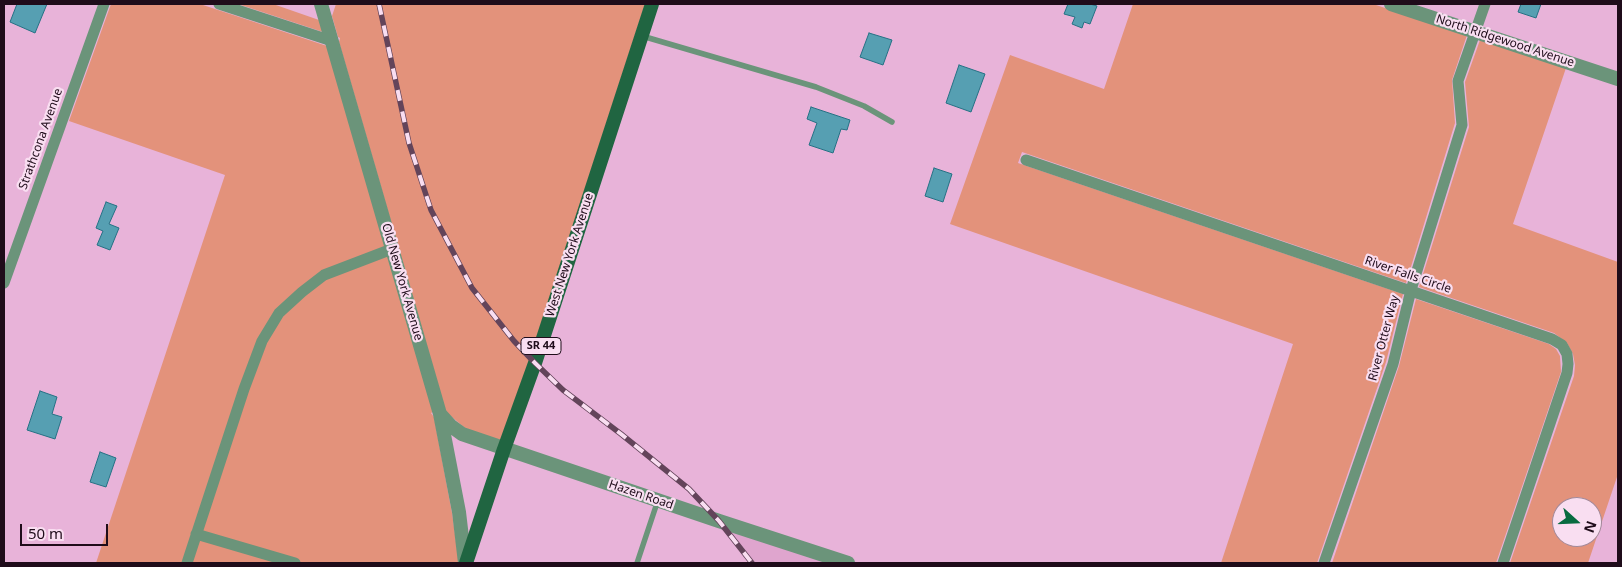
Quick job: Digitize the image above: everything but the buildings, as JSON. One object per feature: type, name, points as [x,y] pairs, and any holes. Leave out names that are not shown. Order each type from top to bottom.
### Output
[{"type":"main road","name":"West New York Avenue","points":[[466,563],[535,363],[652,4]]},
{"type":"street","name":"Strathcona Avenue","points":[[4,283],[104,4]]},
{"type":"street","points":[[219,4],[332,41]]},
{"type":"street","name":"Old New York Avenue","points":[[321,4],[440,414],[466,563]]},
{"type":"street","name":"North Ridgewood Avenue","points":[[1391,4],[1618,79]]},
{"type":"street","name":"River Otter Way","points":[[1324,563],[1393,364],[1411,290],[1462,125],[1458,81],[1485,4]]},
{"type":"street","name":"River Falls Circle","points":[[1026,160],[1411,290],[1552,339],[1562,345],[1566,354],[1568,374],[1503,563]]},
{"type":"street","points":[[187,563],[256,357],[262,341],[279,313],[324,275],[392,248]]},
{"type":"street","name":"Hazen Road","points":[[440,414],[462,434],[848,563]]},
{"type":"street","points":[[196,534],[295,563]]},
{"type":"lane","points":[[642,36],[816,87],[864,106],[892,122]]},
{"type":"lane","points":[[637,563],[658,500]]},
{"type":"shaded area","points":[[111,4],[200,4],[327,46],[433,412],[431,413],[434,417],[452,513],[459,563],[96,563],[225,175],[69,121]]},
{"type":"shaded area","points":[[238,4],[273,4],[319,20],[323,32]]},
{"type":"shaded area","points":[[336,4],[645,4],[529,361],[500,441],[465,428],[446,412],[339,42],[340,38],[338,37],[332,16]]},
{"type":"shaded area","points":[[1133,4],[1373,4],[1467,35],[1452,80],[1455,123],[1406,283],[1022,152],[1018,163],[1403,294],[1386,362],[1317,563],[1221,563],[1293,344],[950,224],[1010,55],[1104,89]]},
{"type":"shaded area","points":[[1480,40],[1566,68],[1513,224],[1618,262],[1618,474],[1602,521],[1602,497],[1552,497],[1552,547],[1593,547],[1588,563],[1510,563],[1574,376],[1573,354],[1567,343],[1554,333],[1419,287],[1469,127],[1465,82]]},
{"type":"shaded area","points":[[1416,299],[1549,344],[1556,349],[1560,356],[1561,372],[1496,563],[1332,563],[1399,366]]},
{"type":"shaded area","points":[[720,528],[828,563],[754,563]]},
{"type":"railway","points":[[379,4],[409,143],[431,210],[472,288],[514,341],[535,363],[563,390],[689,489],[719,521],[752,563]]}]
